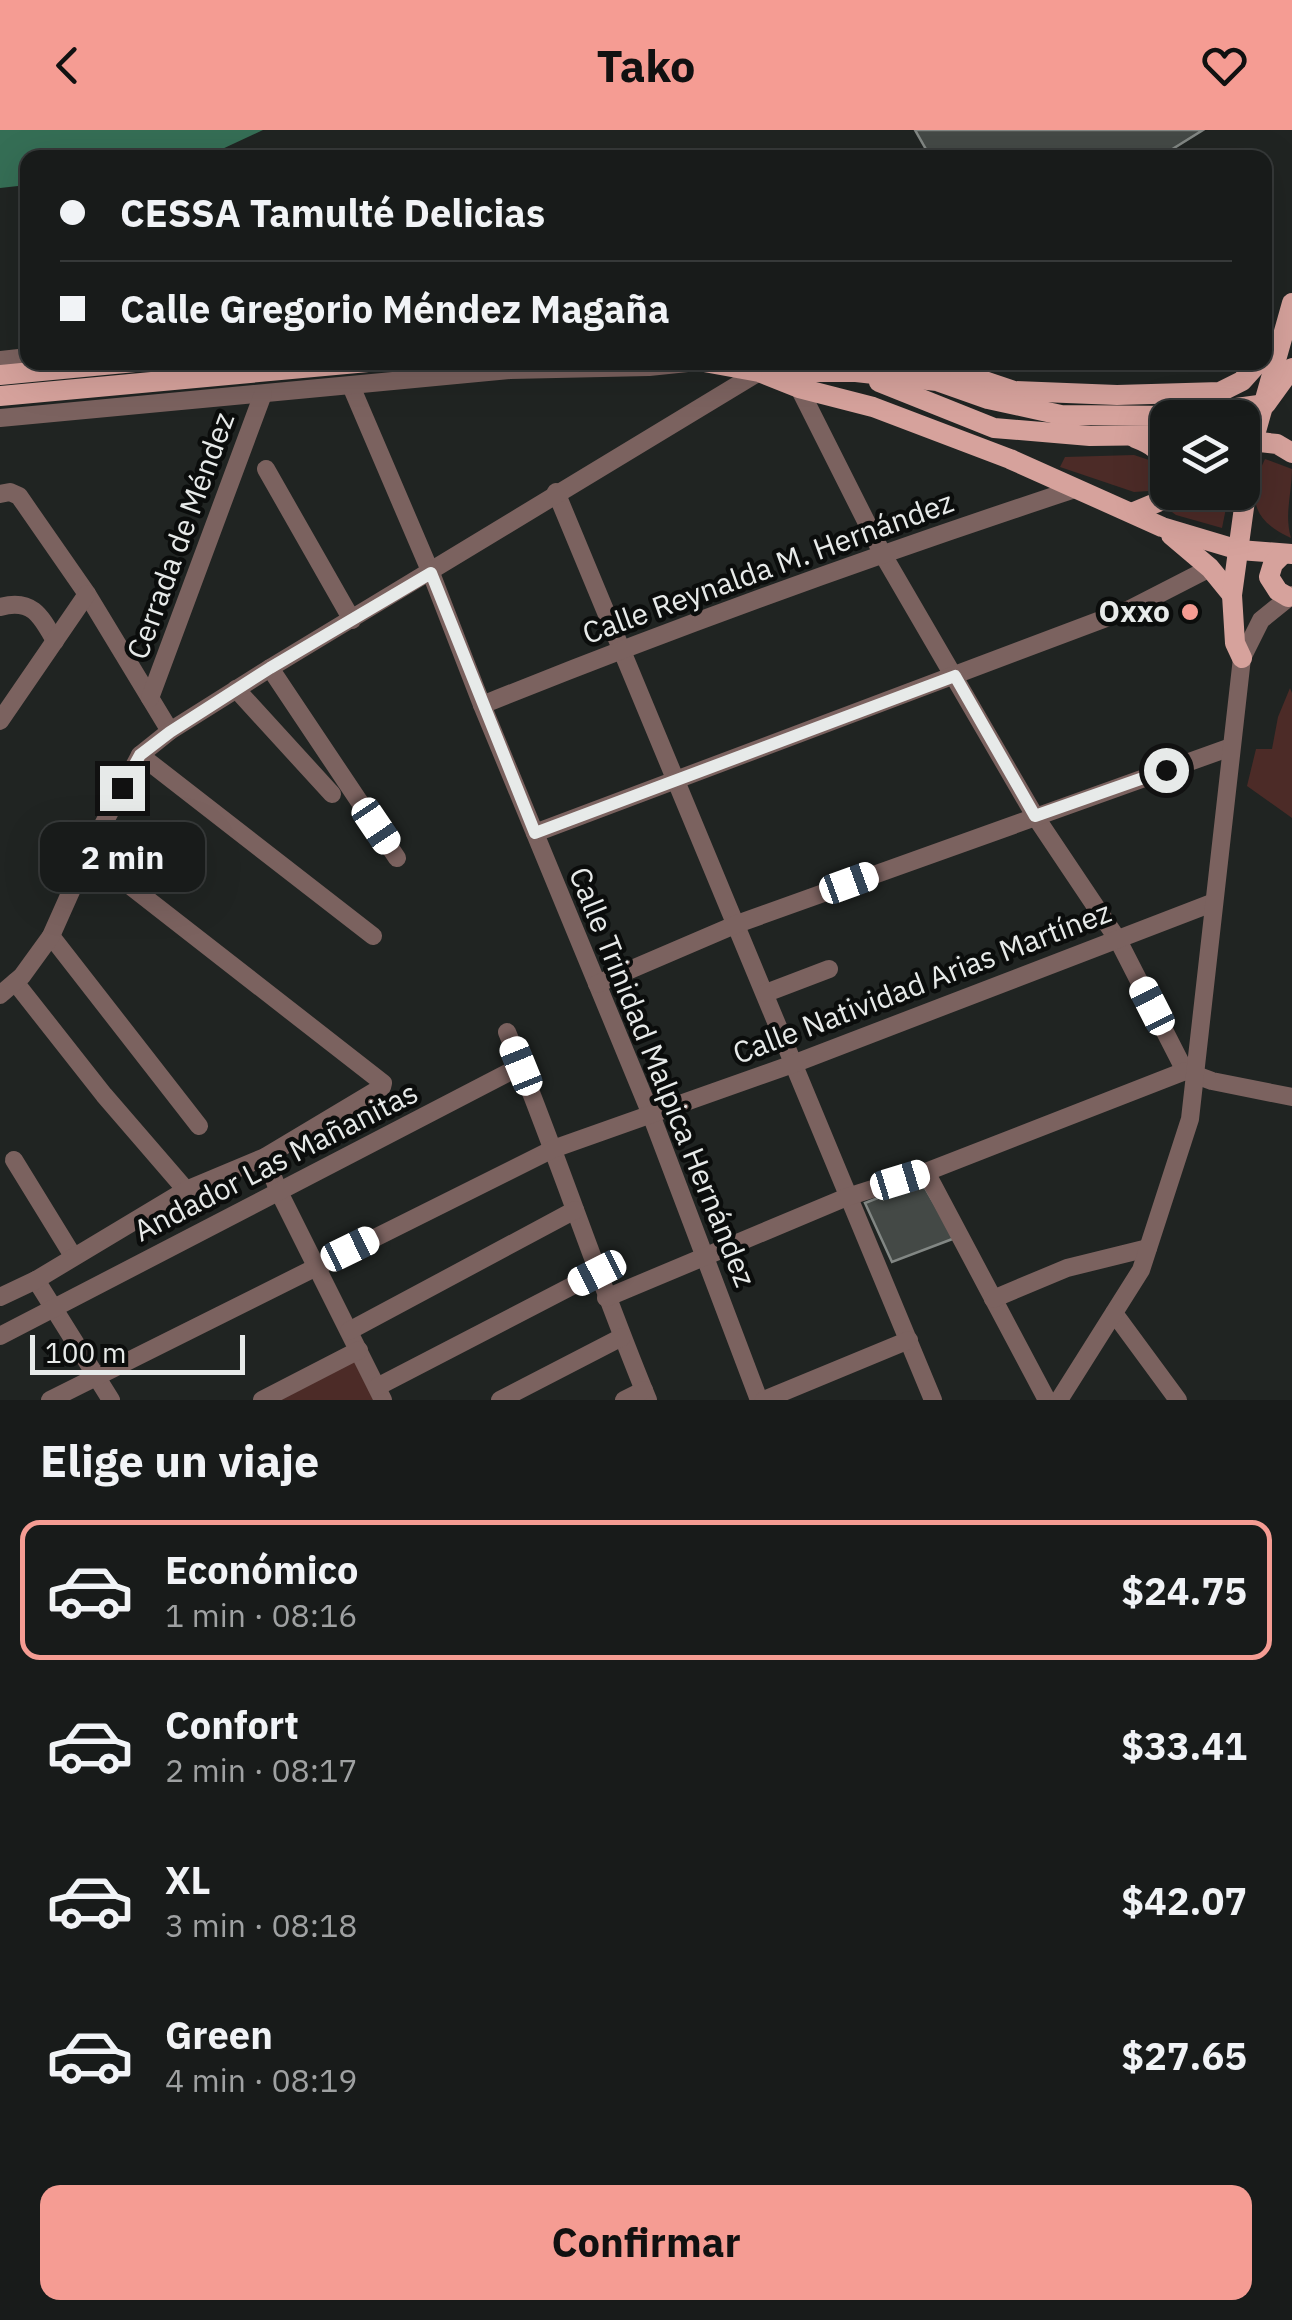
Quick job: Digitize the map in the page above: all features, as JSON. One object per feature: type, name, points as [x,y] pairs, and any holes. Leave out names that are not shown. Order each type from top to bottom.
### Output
[{"type":"main road","points":[[1272,341],[1290,311]]},
{"type":"main road","points":[[1266,404],[1290,311]]},
{"type":"main road","points":[[1260,416],[1292,368]]},
{"type":"main road","points":[[0,375],[52,370]]},
{"type":"main road","points":[[0,396],[281,370]]},
{"type":"main road","points":[[747,370],[873,407],[1134,512],[1162,528],[1210,568],[1232,595]]},
{"type":"main road","points":[[759,372],[803,370]]},
{"type":"main road","points":[[852,370],[994,428],[1150,436]]},
{"type":"main road","points":[[861,370],[937,381],[988,399],[1060,415],[1176,416],[1266,404]]},
{"type":"main road","points":[[952,370],[1014,391],[1133,395],[1220,392],[1242,382],[1252,370]]},
{"type":"main road","points":[[1133,437],[1150,444]]},
{"type":"main road","points":[[1260,442],[1277,444],[1292,453]]},
{"type":"main road","points":[[1134,512],[1150,505]]},
{"type":"main road","points":[[1242,510],[1232,595],[1235,643],[1242,658]]},
{"type":"main road","points":[[1162,528],[1239,550],[1288,554]]},
{"type":"main road","points":[[1288,554],[1270,570],[1269,577],[1278,592],[1290,596]]},
{"type":"street","points":[[0,418],[510,370]]},
{"type":"street","points":[[186,1190],[8,989],[51,936],[88,853],[140,755],[236,689],[759,372]]},
{"type":"street","name":"Calle Trinidad Malpica Hernández","points":[[351,386],[650,1112],[761,1400]]},
{"type":"street","points":[[799,388],[882,553],[1035,816],[1118,940],[1191,1073],[1292,1098]]},
{"type":"street","name":"Cerrada de Méndez","points":[[150,698],[263,394]]},
{"type":"street","points":[[266,469],[352,620]]},
{"type":"street","name":"Calle Reynalda M. Hernández","points":[[482,705],[882,553],[1075,488]]},
{"type":"street","points":[[556,492],[934,1400]]},
{"type":"street","points":[[0,494],[20,496],[87,594],[170,732]]},
{"type":"street","points":[[535,833],[1130,610],[1210,568]]},
{"type":"street","points":[[0,721],[87,594]]},
{"type":"street","points":[[1059,1400],[1141,1270],[1190,1119],[1191,1073],[1242,658],[1261,620],[1290,596]]},
{"type":"street","points":[[0,606],[34,608],[55,641]]},
{"type":"street","points":[[270,668],[397,858]]},
{"type":"street","points":[[236,689],[332,794]]},
{"type":"street","points":[[597,984],[737,924],[1231,747]]},
{"type":"street","points":[[140,755],[373,936]]},
{"type":"street","points":[[0,1297],[36,1280],[186,1190],[265,1158],[382,1087],[382,1079],[88,853]]},
{"type":"street","name":"Calle Natividad Arias Martínez","points":[[50,1400],[554,1149],[793,1064],[1212,902]]},
{"type":"street","points":[[51,936],[199,1126]]},
{"type":"street","points":[[766,993],[830,968]]},
{"type":"street","points":[[507,1032],[646,1395],[624,1400]]},
{"type":"street","name":"Andador Las Mañanitas","points":[[0,1336],[521,1066]]},
{"type":"street","points":[[606,1298],[847,1196],[926,1172],[1191,1073]]},
{"type":"street","points":[[265,1158],[278,1192],[380,1394],[597,1273]]},
{"type":"street","points":[[14,1160],[73,1256]]},
{"type":"street","points":[[926,1172],[1047,1400]]},
{"type":"street","points":[[349,1331],[575,1210]]},
{"type":"street","points":[[994,1299],[1067,1268],[1148,1248]]},
{"type":"street","points":[[36,1280],[111,1400]]},
{"type":"street","points":[[1114,1312],[1178,1400]]},
{"type":"street","points":[[500,1400],[622,1337]]},
{"type":"street","points":[[761,1400],[910,1340]]},
{"type":"street","points":[[262,1400],[358,1350]]},
{"type":"shaded area","points":[[0,130],[263,130],[220,150],[20,150],[20,186],[0,188]]},
{"type":"shaded area","points":[[1134,455],[1150,460],[1150,489],[1134,492],[1060,467],[1065,457]]},
{"type":"shaded area","points":[[1265,459],[1292,469],[1288,512],[1291,538],[1260,515],[1260,470]]},
{"type":"shaded area","points":[[1169,510],[1226,510],[1222,528]]},
{"type":"shaded area","points":[[1290,688],[1292,818],[1247,786],[1256,749],[1272,749],[1278,717]]},
{"type":"shaded area","points":[[359,1350],[383,1400],[262,1400]]},
{"type":"building","points":[[915,130],[1203,130],[1171,150],[926,150]]},
{"type":"building","points":[[921,1181],[955,1238],[892,1262],[865,1203]]},
{"type":"place","name":"Oxxo","points":[[1190,612]]},
{"type":"route","points":[[122,788],[140,755],[170,732],[431,573],[535,833],[955,676],[1035,816],[1166,770]]}]
